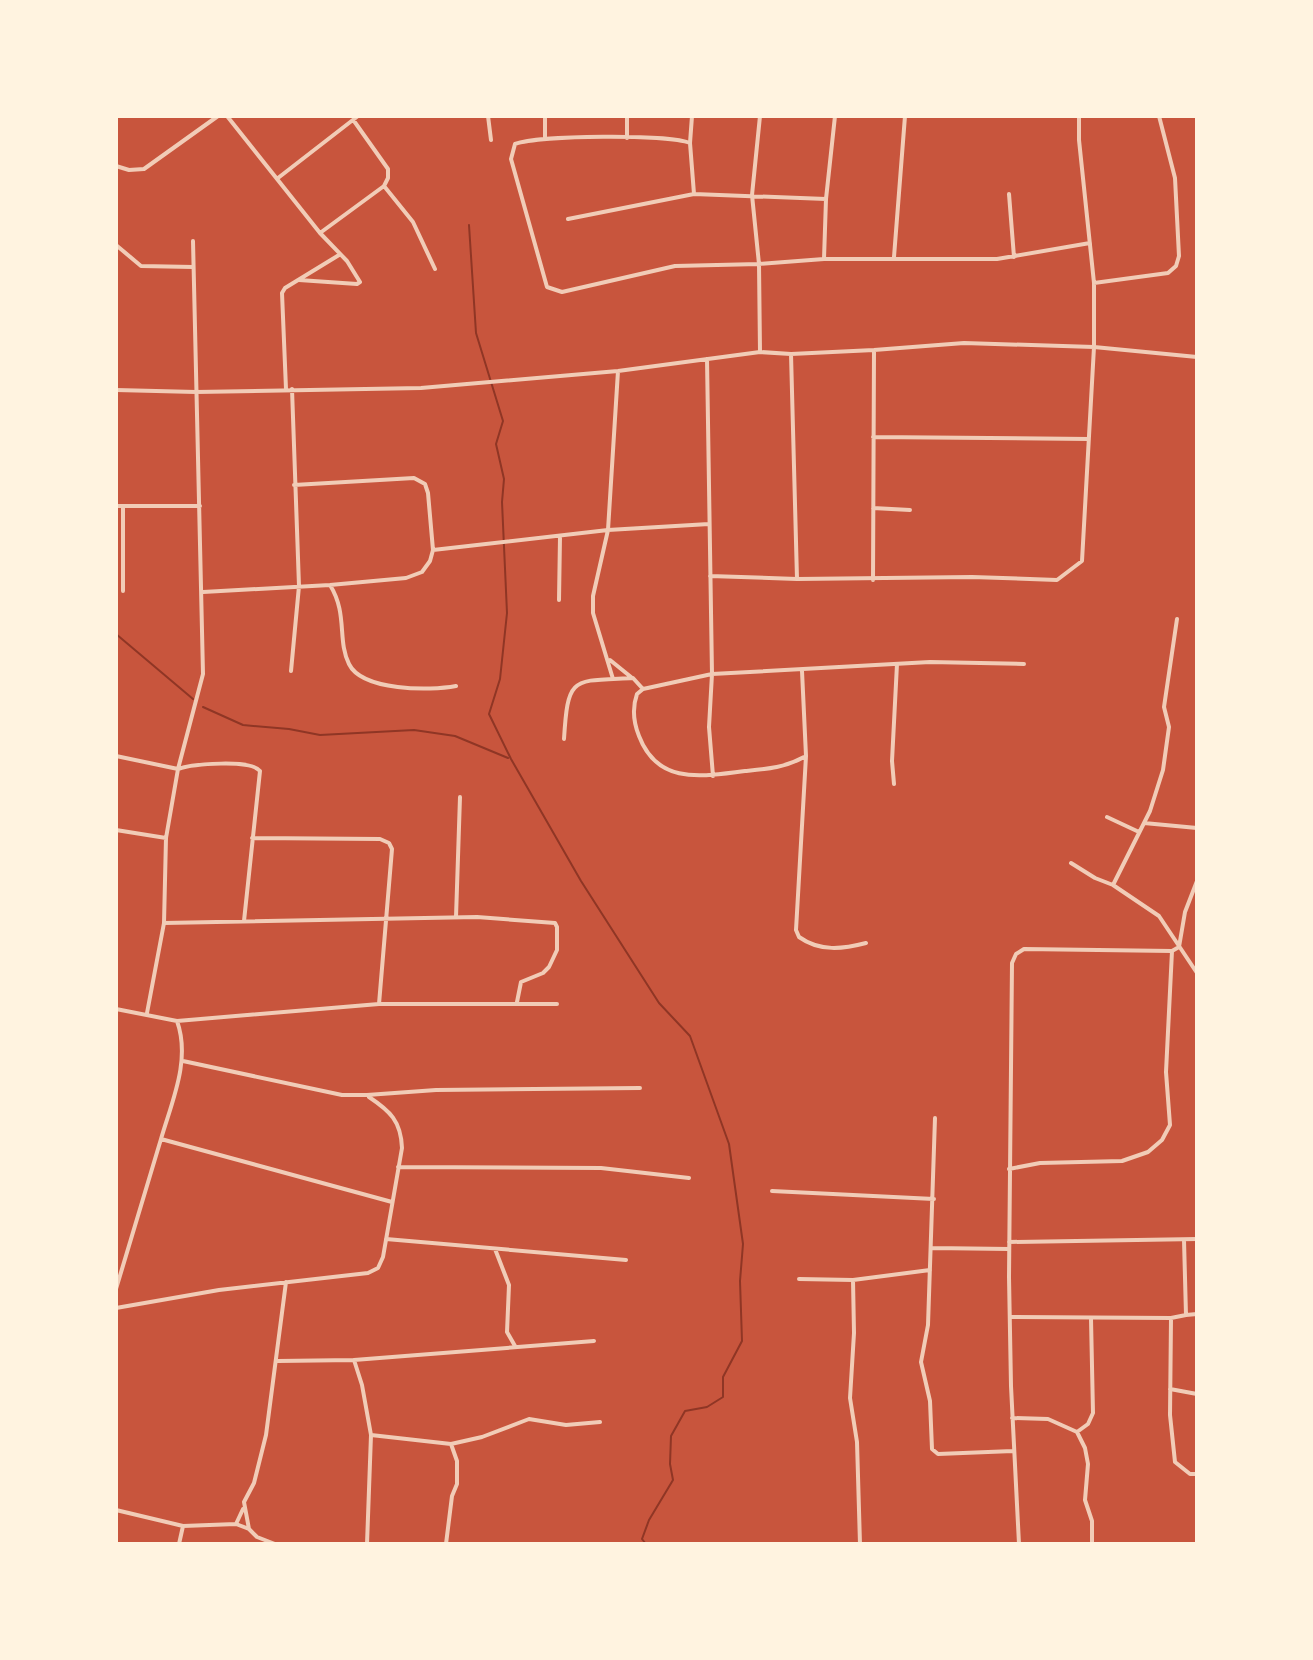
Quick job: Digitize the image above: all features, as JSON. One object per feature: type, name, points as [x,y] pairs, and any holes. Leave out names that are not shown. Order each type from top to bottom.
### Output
[{"type":"street","points":[[116,166],[129,170],[144,169],[218,116]]},
{"type":"street","points":[[227,116],[340,254],[359,284],[299,280]]},
{"type":"street","points":[[488,116],[491,140]]},
{"type":"street","points":[[545,116],[545,137]]},
{"type":"street","points":[[627,116],[627,138]]},
{"type":"street","points":[[692,116],[690,143],[694,194]]},
{"type":"street","points":[[760,116],[752,195],[759,264],[760,352]]},
{"type":"street","points":[[824,259],[826,199],[835,116]]},
{"type":"street","points":[[894,257],[905,116]]},
{"type":"street","points":[[710,576],[1057,580],[1079,564],[1083,556],[1094,347],[1094,283],[1079,116]]},
{"type":"street","points":[[1094,283],[1168,273],[1176,266],[1179,256],[1177,187],[1159,116]]},
{"type":"street","points":[[278,178],[356,118],[388,169],[388,178],[384,186],[320,233]]},
{"type":"street","points":[[690,143],[545,137],[515,144],[511,159],[547,287],[562,292],[675,266],[894,257],[1014,257],[1090,243]]},
{"type":"street","points":[[384,186],[413,222],[435,269]]},
{"type":"street","points":[[568,219],[694,194],[826,199]]},
{"type":"street","points":[[1009,194],[1014,257]]},
{"type":"street","points":[[147,1013],[164,923],[166,838],[178,769],[203,674],[193,241]]},
{"type":"street","points":[[116,245],[141,266],[193,267]]},
{"type":"street","points":[[291,671],[299,586],[282,293],[285,288],[340,254]]},
{"type":"street","points":[[116,390],[196,392],[421,388],[618,371],[760,352],[791,354],[964,343],[1094,347],[1197,357]]},
{"type":"street","points":[[873,580],[874,350]]},
{"type":"street","points":[[791,354],[797,579]]},
{"type":"street","points":[[707,359],[712,674],[709,727],[713,776]]},
{"type":"street","points":[[613,679],[593,613],[593,596],[608,530],[618,371]]},
{"type":"street","points":[[873,437],[1089,439]]},
{"type":"street","points":[[203,592],[406,578],[422,572],[430,561],[433,550],[425,484],[414,478],[294,485]]},
{"type":"street","points":[[116,506],[200,506]]},
{"type":"street","points":[[123,506],[123,591]]},
{"type":"street","points":[[873,508],[910,510]]},
{"type":"street","points":[[433,550],[608,530],[709,524]]},
{"type":"street","points":[[559,600],[560,537]]},
{"type":"street","points":[[330,585],[339,599],[348,661],[359,676],[367,681],[409,687],[456,686]]},
{"type":"street","points":[[1113,885],[1144,823],[1163,770],[1169,727],[1164,707],[1177,619]]},
{"type":"street","points":[[608,658],[643,689]]},
{"type":"street","points":[[806,756],[779,768],[713,776],[683,776],[669,771],[653,759],[640,740],[633,705],[637,694],[643,689],[712,674],[930,662],[1024,664]]},
{"type":"street","points":[[894,784],[892,761],[897,664]]},
{"type":"street","points":[[802,671],[806,756],[796,930],[799,937],[815,946],[846,948],[866,943]]},
{"type":"street","points":[[564,739],[567,704],[573,687],[583,682],[633,678]]},
{"type":"street","points":[[116,756],[178,769],[190,765],[256,766],[260,771],[244,921]]},
{"type":"street","points":[[456,917],[460,797]]},
{"type":"street","points":[[1107,817],[1139,832]]},
{"type":"street","points":[[1144,823],[1197,828]]},
{"type":"street","points":[[116,830],[166,838]]},
{"type":"street","points":[[252,838],[380,839],[389,843],[392,849],[388,918],[379,1004]]},
{"type":"street","points":[[1071,863],[1113,885],[1159,916],[1197,973]]},
{"type":"street","points":[[1179,947],[1185,912],[1197,881]]},
{"type":"street","points":[[164,923],[456,917],[555,923],[555,957],[543,973],[521,982],[517,1002]]},
{"type":"street","points":[[1019,1544],[1013,1451],[1009,1246],[1012,963],[1016,954],[1024,949],[1172,951],[1179,947]]},
{"type":"street","points":[[1009,1169],[1040,1163],[1122,1161],[1148,1152],[1162,1140],[1170,1125],[1166,1072],[1172,951]]},
{"type":"street","points":[[116,1009],[177,1021],[379,1004],[557,1004]]},
{"type":"street","points":[[116,1289],[183,1061],[182,1035],[177,1021]]},
{"type":"street","points":[[183,1061],[342,1095],[436,1090],[640,1088]]},
{"type":"street","points":[[116,1308],[193,1294],[368,1273],[378,1268],[383,1257],[402,1148],[398,1124],[391,1113],[367,1095]]},
{"type":"street","points":[[935,1118],[928,1325],[921,1362],[927,1384],[934,1452],[1013,1451]]},
{"type":"street","points":[[161,1139],[392,1202]]},
{"type":"street","points":[[398,1167],[601,1168],[689,1178]]},
{"type":"street","points":[[772,1191],[934,1199]]},
{"type":"street","points":[[386,1239],[626,1260]]},
{"type":"street","points":[[932,1248],[1197,1239]]},
{"type":"street","points":[[1184,1240],[1186,1315]]},
{"type":"street","points":[[495,1249],[509,1285],[507,1332],[515,1346]]},
{"type":"street","points":[[799,1279],[853,1280],[930,1270]]},
{"type":"street","points":[[853,1280],[850,1398],[857,1442],[860,1544]]},
{"type":"street","points":[[236,1524],[243,1515],[244,1502],[261,1459],[278,1361],[286,1282]]},
{"type":"street","points":[[1010,1317],[1171,1318],[1197,1314]]},
{"type":"street","points":[[1171,1318],[1170,1389],[1175,1462],[1190,1474],[1197,1474]]},
{"type":"street","points":[[1077,1432],[1088,1424],[1093,1413],[1091,1319]]},
{"type":"street","points":[[278,1361],[354,1360],[594,1341]]},
{"type":"street","points":[[354,1360],[371,1435],[367,1544]]},
{"type":"street","points":[[1170,1389],[1197,1394]]},
{"type":"street","points":[[1012,1418],[1048,1419],[1077,1432],[1088,1464],[1085,1500],[1092,1521],[1092,1544]]},
{"type":"street","points":[[371,1435],[451,1444],[482,1437],[529,1419],[566,1425],[600,1422]]},
{"type":"street","points":[[446,1544],[452,1496],[457,1484],[457,1461],[451,1444]]},
{"type":"street","points":[[244,1502],[249,1529]]},
{"type":"street","points":[[116,1510],[183,1526],[236,1524],[275,1544]]},
{"type":"street","points":[[179,1544],[183,1526]]},
{"type":"street","points":[[298,1544],[315,1544]]},
{"type":"waterway","points":[[469,225],[476,333],[503,421],[496,444],[504,479],[502,502],[507,613],[500,679],[489,714],[511,759],[581,881],[659,1003],[690,1036],[729,1144],[743,1244],[740,1281],[742,1341],[723,1377],[723,1397],[707,1407],[685,1411],[671,1436],[673,1480],[649,1520],[642,1539],[646,1544]]},
{"type":"waterway","points":[[116,634],[193,699]]},
{"type":"waterway","points":[[203,707],[243,725],[320,735],[414,730],[455,736],[508,758]]}]
